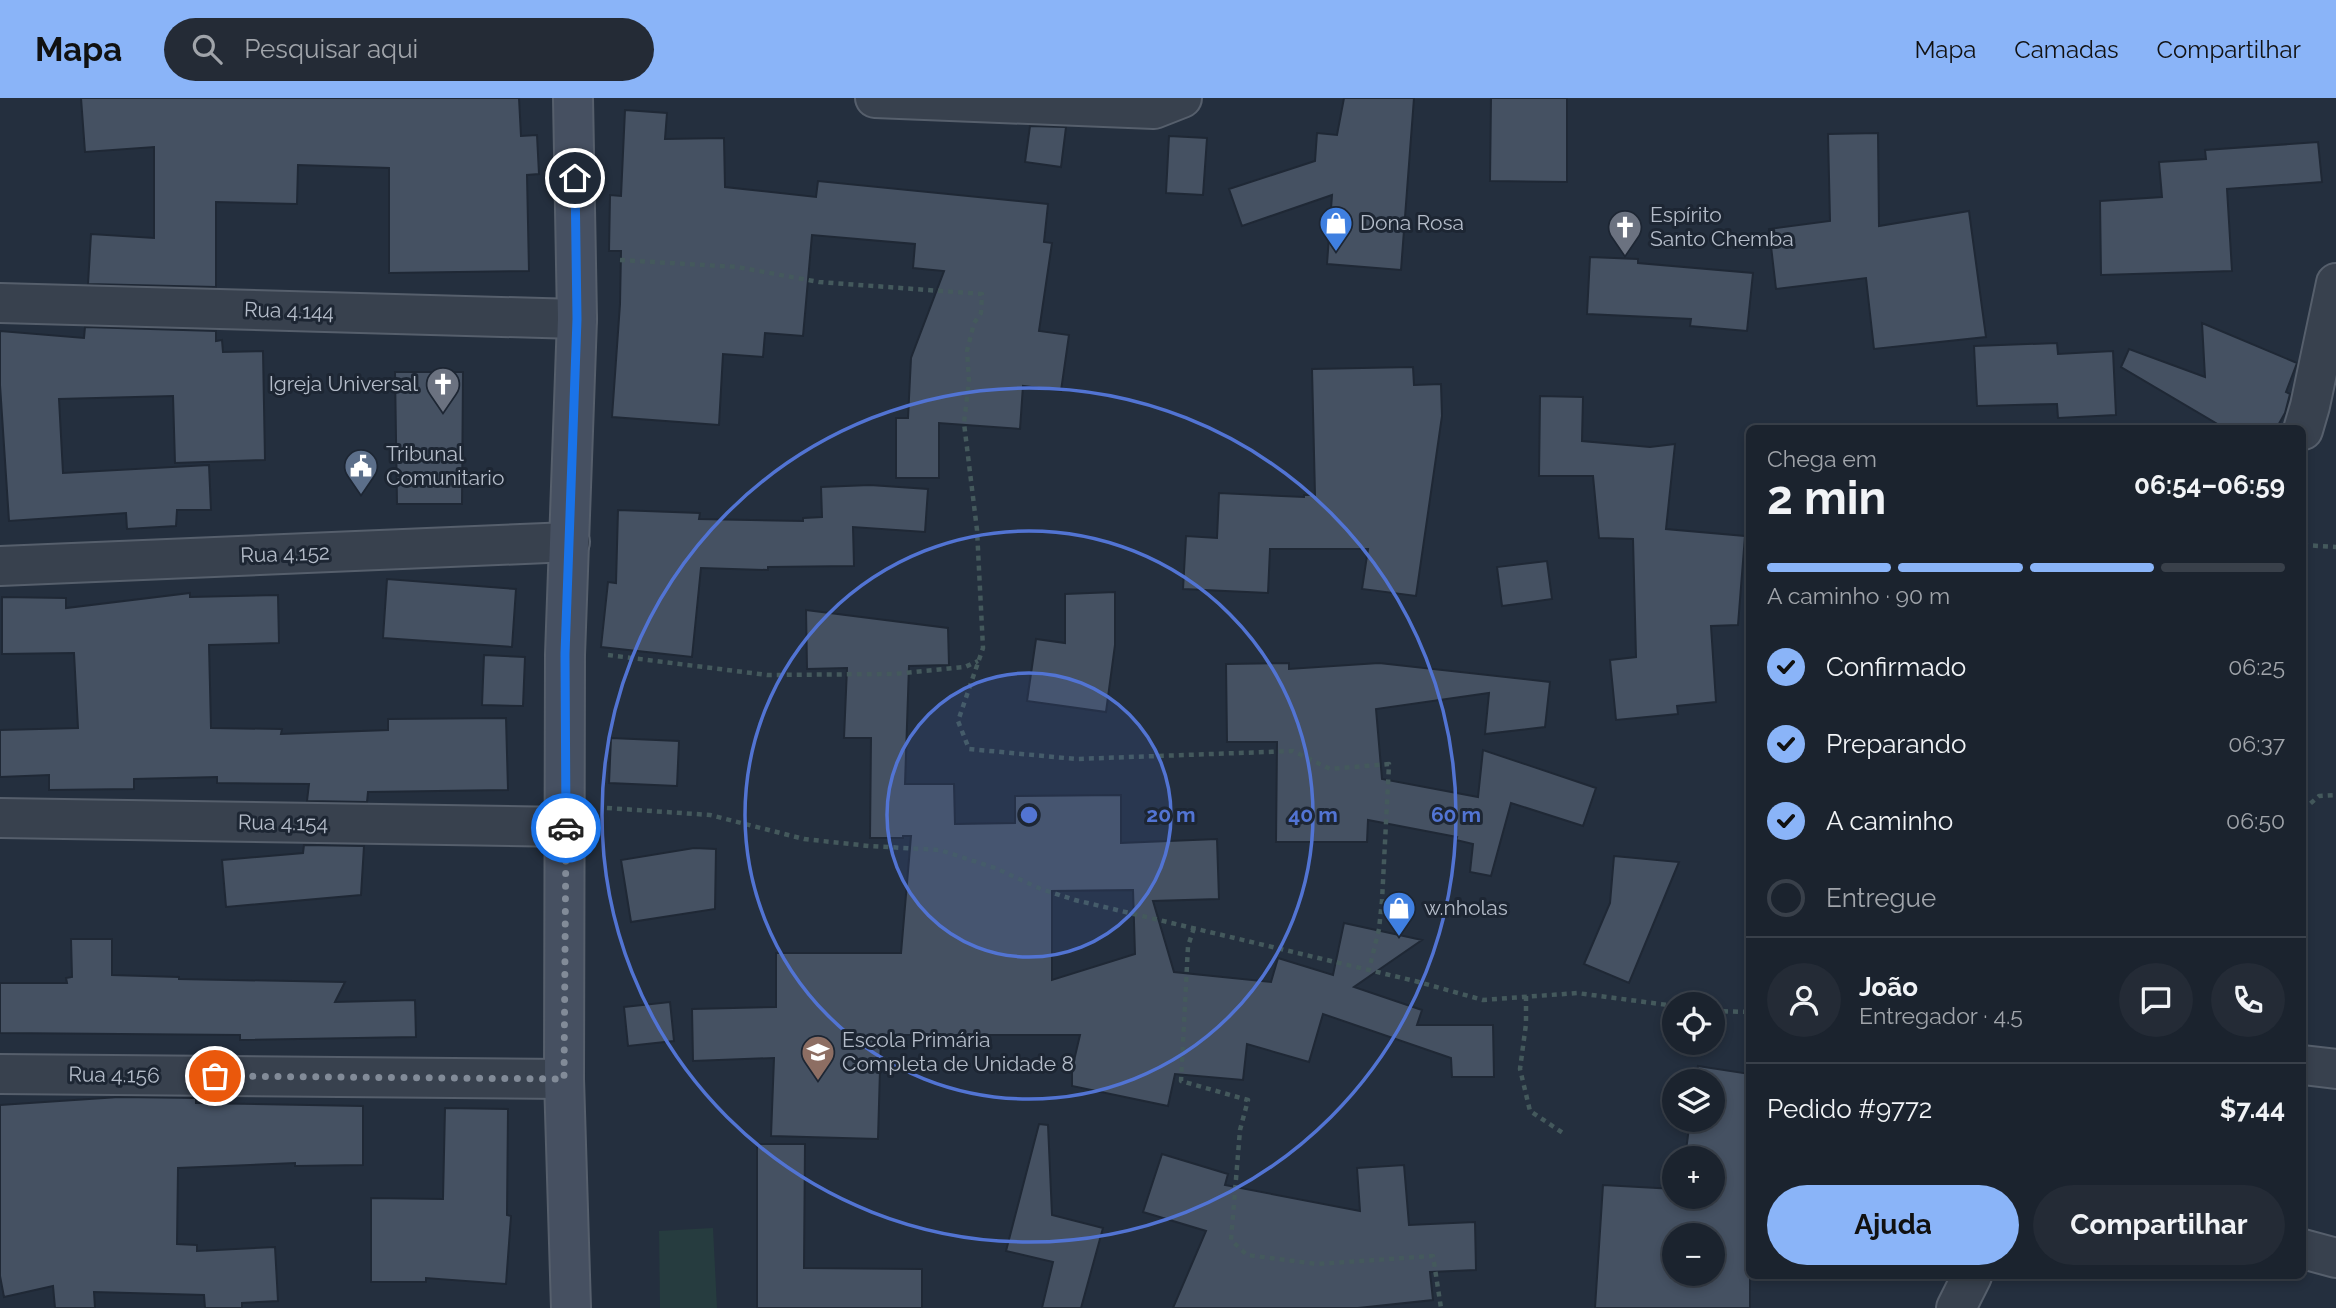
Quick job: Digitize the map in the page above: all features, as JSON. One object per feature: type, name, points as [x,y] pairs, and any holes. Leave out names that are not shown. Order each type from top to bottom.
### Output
[{"type":"street","points":[[571,1308],[564,1079],[565,654],[577,319],[573,98]]},
{"type":"street","points":[[875,98],[1154,109],[1182,98]]},
{"type":"street","points":[[2304,425],[2336,283]]},
{"type":"street","name":"Rua 4.144","points":[[0,303],[577,319]]},
{"type":"street","name":"Rua 4.152","points":[[0,566],[570,542]]},
{"type":"street","name":"Rua 4.154","points":[[0,818],[566,812]]},
{"type":"street","points":[[2306,1065],[2336,1069]]},
{"type":"street","name":"Rua 4.156","points":[[0,1074],[564,1079]]},
{"type":"street","points":[[2306,1250],[2336,1258]]},
{"type":"street","points":[[1956,1308],[1970,1279]]},
{"type":"path","points":[[577,257],[737,267],[819,282],[982,294],[981,313],[974,323],[967,351],[969,381],[964,423],[977,530],[983,648],[958,721],[969,749],[1076,759],[1293,751],[1330,769],[1389,764],[1380,929],[1369,970]]},
{"type":"path","points":[[2306,545],[2336,547]]},
{"type":"path","points":[[565,654],[624,656],[767,675],[893,674],[965,667],[979,661]]},
{"type":"path","points":[[2306,807],[2319,796],[2336,795]]},
{"type":"path","points":[[566,812],[596,807],[710,815],[804,839],[940,850],[995,868],[1075,901],[1369,970],[1483,1000],[1577,993],[1662,1004]]},
{"type":"path","points":[[1195,928],[1188,946],[1181,1081],[1248,1100],[1240,1130],[1231,1240],[1247,1255],[1317,1264],[1433,1256],[1441,1308]]},
{"type":"path","points":[[1526,996],[1520,1069],[1530,1111],[1566,1135]]},
{"type":"path","points":[[1725,1011],[1746,1012]]},
{"type":"green space","points":[[713,1228],[717,1308],[660,1308],[659,1231]]},
{"type":"building","points":[[81,98],[519,98],[521,136],[537,135],[539,174],[527,175],[529,271],[389,273],[389,168],[298,165],[297,204],[216,202],[216,287],[88,284],[91,234],[154,238],[154,147],[85,152]]},
{"type":"building","points":[[1344,98],[1414,98],[1401,270],[1327,264],[1332,195],[1242,226],[1229,189],[1315,161],[1317,133],[1337,135]]},
{"type":"building","points":[[1491,98],[1567,98],[1567,182],[1490,181]]},
{"type":"building","points":[[625,110],[667,113],[665,139],[724,138],[725,187],[816,197],[818,181],[1048,204],[1044,242],[1052,243],[1039,331],[1069,335],[1061,391],[1023,386],[1020,429],[939,423],[939,478],[896,478],[896,418],[908,418],[911,358],[944,271],[913,268],[915,244],[812,235],[803,336],[765,333],[763,357],[723,354],[719,425],[612,417],[621,251],[609,251],[610,195],[621,196]]},
{"type":"building","points":[[1030,126],[1066,127],[1061,167],[1025,162]]},
{"type":"building","points":[[1878,133],[1879,226],[1969,211],[1986,337],[1874,349],[1866,278],[1776,289],[1769,229],[1830,221],[1828,134]]},
{"type":"building","points":[[1169,136],[1207,138],[1203,195],[1166,193]]},
{"type":"building","points":[[2318,142],[2322,182],[2227,189],[2232,271],[2101,275],[2100,201],[2162,197],[2159,162],[2206,159],[2205,150]]},
{"type":"building","points":[[1590,257],[1638,259],[1638,263],[1753,273],[1747,331],[1690,326],[1691,319],[1587,314]]},
{"type":"building","points":[[2202,323],[2297,363],[2286,392],[2290,394],[2285,413],[2278,425],[2219,425],[2121,367],[2129,349],[2205,377]]},
{"type":"building","points":[[85,327],[216,331],[216,341],[222,340],[223,352],[263,351],[265,460],[175,463],[173,396],[59,399],[63,473],[209,465],[211,510],[177,510],[176,526],[127,529],[126,513],[9,521],[0,385],[0,331],[84,338]]},
{"type":"building","points":[[2057,343],[2058,354],[2113,351],[2116,415],[2058,418],[2057,404],[1977,406],[1974,346]]},
{"type":"building","points":[[1413,367],[1414,385],[1441,384],[1442,416],[1416,596],[1362,589],[1368,549],[1270,549],[1268,593],[1183,589],[1186,536],[1217,538],[1219,493],[1304,497],[1315,495],[1312,369]]},
{"type":"building","points":[[395,372],[463,372],[462,504],[397,504]]},
{"type":"building","points":[[1540,396],[1583,397],[1582,441],[1650,447],[1675,444],[1666,529],[1745,536],[1738,625],[1711,626],[1716,702],[1677,706],[1678,714],[1616,720],[1610,660],[1636,657],[1633,539],[1599,538],[1593,476],[1539,476]]},
{"type":"building","points":[[870,485],[928,489],[925,532],[853,527],[854,566],[768,567],[768,570],[701,568],[692,657],[601,647],[608,582],[616,583],[618,510],[700,513],[699,519],[803,521],[803,518],[822,517],[821,487]]},
{"type":"building","points":[[1547,561],[1552,599],[1502,606],[1497,567]]},
{"type":"building","points":[[387,579],[516,589],[512,647],[383,638]]},
{"type":"building","points":[[1115,592],[1115,645],[1106,712],[1027,701],[1036,639],[1065,643],[1065,594]]},
{"type":"building","points":[[190,593],[190,597],[278,595],[279,643],[209,645],[211,728],[282,729],[281,734],[388,730],[388,719],[506,718],[508,790],[368,792],[367,802],[307,801],[309,784],[217,783],[217,777],[134,779],[134,789],[49,790],[49,775],[0,777],[0,730],[78,728],[74,653],[2,654],[2,597],[66,598],[66,608]]},
{"type":"building","points":[[806,610],[948,628],[949,665],[909,666],[905,784],[954,784],[955,824],[1015,823],[1015,796],[1121,795],[1121,843],[1217,839],[1219,899],[1153,901],[1174,972],[1271,982],[1278,958],[1333,975],[1344,923],[1422,940],[1354,987],[1422,1010],[1417,1025],[1493,1025],[1494,1077],[1452,1077],[1451,1058],[1323,1014],[1309,1062],[1247,1044],[1243,1080],[1175,1074],[1168,1106],[1072,1086],[1072,1069],[1080,1035],[881,1035],[878,1139],[771,1136],[774,1058],[693,1061],[692,1009],[776,1007],[776,953],[901,953],[911,836],[870,838],[871,738],[844,738],[847,668],[807,669]],"holes":[[[1133,890],[1135,954],[1052,980],[1052,891]]]},
{"type":"building","points":[[484,655],[525,657],[523,706],[482,705]]},
{"type":"building","points":[[1289,663],[1289,669],[1379,663],[1550,682],[1545,727],[1485,734],[1489,693],[1376,709],[1382,779],[1478,797],[1483,750],[1596,788],[1583,826],[1511,803],[1491,876],[1470,872],[1473,844],[1456,840],[1457,837],[1368,820],[1367,842],[1276,842],[1277,742],[1227,742],[1226,664]]},
{"type":"building","points":[[611,738],[679,741],[677,786],[609,783]]},
{"type":"building","points":[[304,845],[364,846],[361,895],[226,907],[222,860],[303,853]]},
{"type":"building","points":[[694,848],[716,849],[715,909],[631,922],[621,860]]},
{"type":"building","points":[[1614,856],[1679,862],[1629,983],[1584,964],[1610,903]]},
{"type":"building","points":[[71,939],[112,939],[112,975],[345,982],[335,1002],[415,1000],[416,1037],[240,1040],[240,1035],[0,1033],[0,983],[67,983],[66,978],[72,977]]},
{"type":"building","points":[[670,1002],[674,1041],[628,1046],[624,1007]]},
{"type":"building","points":[[1725,1070],[1746,1073],[1746,1279],[1750,1279],[1750,1308],[1595,1308],[1603,1185],[1662,1188],[1662,1209],[1725,1209],[1725,1146],[1687,1146],[1688,1132],[1725,1132]]},
{"type":"building","points":[[119,1097],[196,1098],[196,1103],[363,1106],[363,1165],[295,1166],[295,1163],[178,1168],[177,1244],[197,1245],[197,1251],[275,1247],[278,1301],[242,1303],[242,1308],[205,1308],[204,1295],[94,1292],[95,1308],[55,1308],[53,1286],[4,1297],[0,1276],[0,1105]]},
{"type":"building","points":[[445,1108],[508,1109],[507,1215],[511,1216],[506,1284],[426,1278],[426,1282],[371,1282],[371,1198],[443,1199]]},
{"type":"building","points":[[1039,1124],[1048,1125],[1052,1215],[1103,1228],[1081,1308],[1042,1308],[1053,1262],[1006,1251]]},
{"type":"building","points":[[757,1144],[805,1144],[804,1268],[922,1269],[922,1308],[757,1308]]},
{"type":"building","points":[[1162,1154],[1228,1174],[1225,1185],[1360,1211],[1357,1168],[1404,1165],[1409,1225],[1475,1222],[1476,1270],[1430,1272],[1433,1300],[1358,1308],[1173,1308],[1206,1231],[1143,1212]]},
{"type":"way so far","points":[[215,1076],[564,1079],[566,828]]},
{"type":"place","name":"Dona Rosa","points":[[1336,253]]},
{"type":"place","name":"Espírito Santo Chemba","points":[[1625,257]]},
{"type":"place","name":"Igreja Universal","points":[[443,414]]},
{"type":"place","name":"Tribunal Comunitario","points":[[361,496]]},
{"type":"place","name":"w.nholas","points":[[1399,938]]},
{"type":"place","name":"Escola Primária Completa de Unidade 8","points":[[818,1082]]},
{"type":"route","points":[[566,828],[565,654],[577,319],[575,178]]}]
